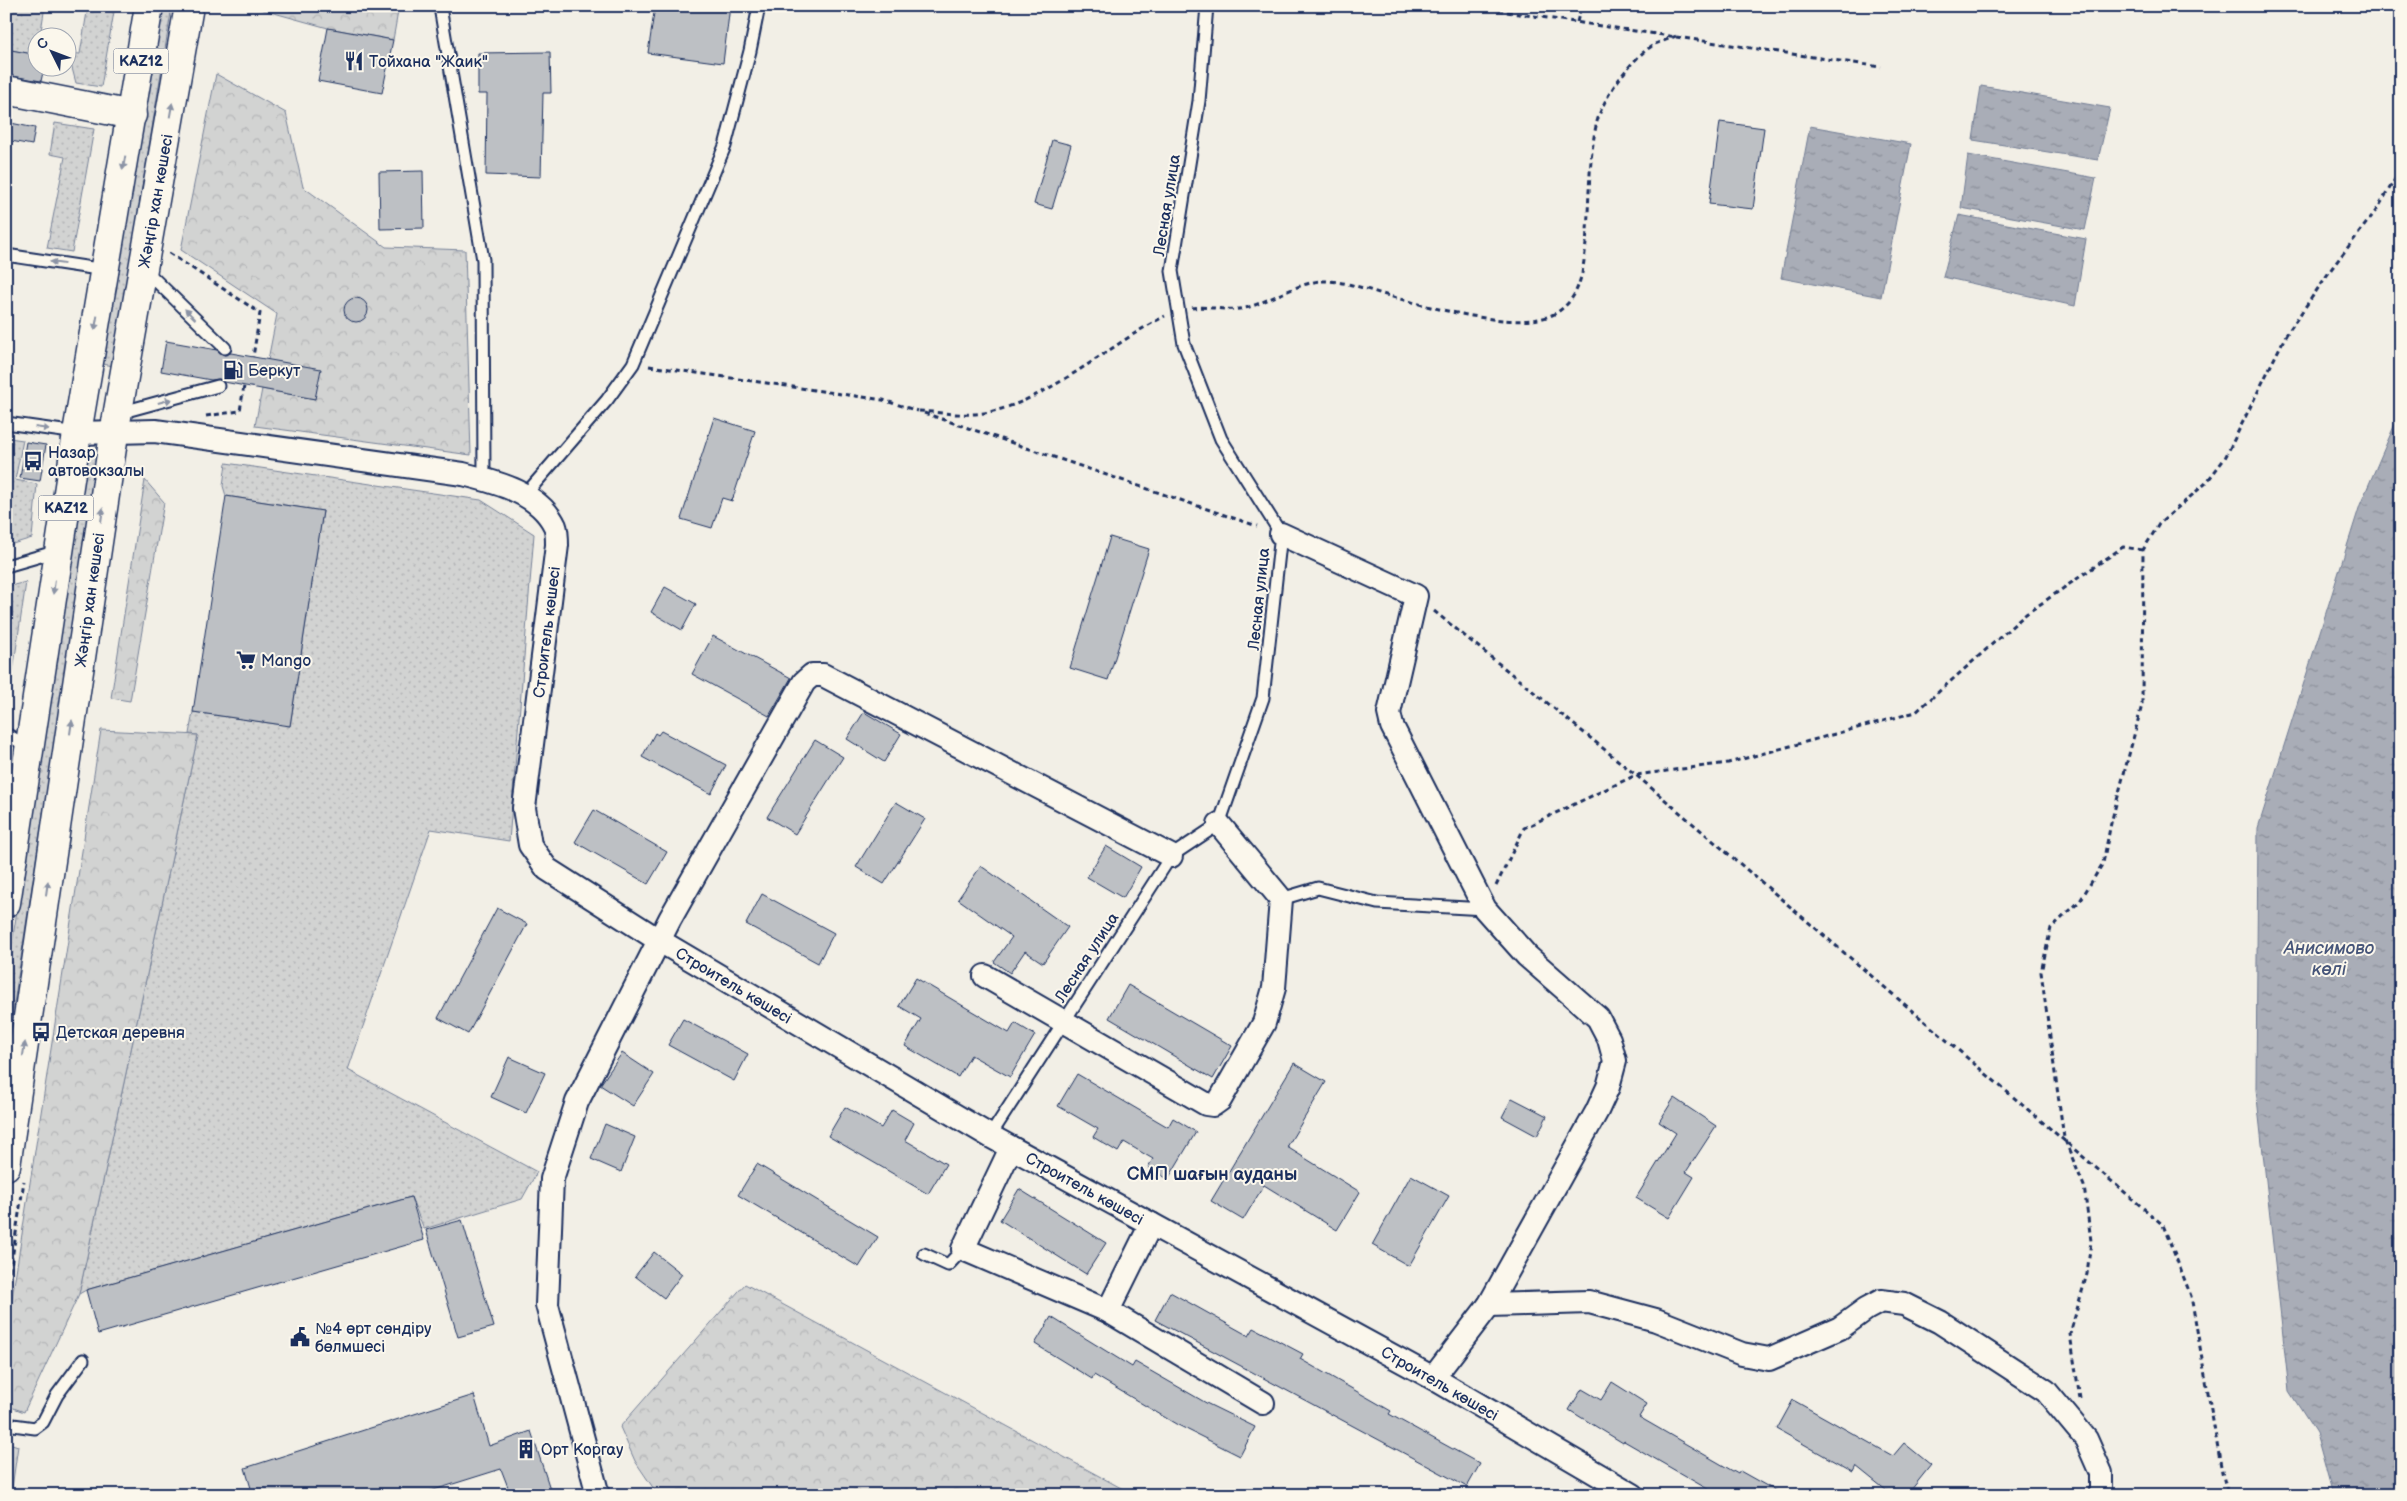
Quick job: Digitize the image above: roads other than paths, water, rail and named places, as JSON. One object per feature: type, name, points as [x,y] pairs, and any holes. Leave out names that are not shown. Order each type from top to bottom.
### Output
[{"type":"main road","name":"KAZ12","points":[[6,903],[77,433],[149,6]]},
{"type":"main road","name":"Жәңгір хан көшесі","points":[[16,1169],[116,424],[189,6]]},
{"type":"main road","points":[[6,90],[132,115]]},
{"type":"street","name":"Строитель көшесі","points":[[77,433],[116,424],[463,474],[506,484],[525,495],[547,514],[556,527],[557,545],[524,808],[530,845],[547,869],[660,941],[990,1136],[1434,1378],[1633,1495]]},
{"type":"street","points":[[1281,534],[1416,596],[1389,713],[1392,726],[1485,909],[1527,956],[1598,1018],[1609,1038],[1615,1061],[1608,1087],[1597,1111],[1489,1305],[1434,1378]]},
{"type":"street","points":[[598,1495],[547,1305],[552,1179],[577,1102],[660,941],[799,690],[812,675],[823,675],[870,698],[1171,856]]},
{"type":"street","points":[[985,976],[1063,1023],[1206,1104],[1213,1105],[1220,1100],[1264,1024],[1274,988],[1281,899],[1219,824]]},
{"type":"street","points":[[1011,1148],[963,1249],[1108,1311],[1263,1403]]},
{"type":"street","points":[[1108,1311],[1151,1224]]},
{"type":"street","points":[[1489,1305],[1589,1302],[1656,1320],[1742,1354],[1770,1358],[1840,1328],[1866,1309],[1881,1302],[1904,1304],[1940,1322],[2046,1391],[2086,1439],[2101,1473],[2101,1495]]},
{"type":"lane","points":[[525,495],[607,400],[633,364],[725,146],[750,51],[759,6]]},
{"type":"lane","name":"Лесная улица","points":[[990,1136],[1171,856],[1219,824],[1263,698],[1281,534],[1221,439],[1184,344],[1172,271],[1199,101],[1207,6]]},
{"type":"lane","points":[[440,13],[484,260],[484,479]]},
{"type":"lane","points":[[6,255],[105,270]]},
{"type":"lane","points":[[143,268],[226,348]]},
{"type":"lane","points":[[116,424],[218,386]]},
{"type":"lane","points":[[6,423],[77,433]]},
{"type":"lane","points":[[6,566],[51,553],[61,539]]},
{"type":"lane","points":[[6,734],[25,745],[29,757]]},
{"type":"lane","points":[[1281,899],[1318,888],[1377,903],[1485,909]]},
{"type":"lane","points":[[924,1254],[948,1265],[963,1249]]},
{"type":"lane","points":[[6,1424],[35,1428],[43,1422],[57,1395],[83,1360]]},
{"type":"water","points":[[1981,86],[2110,108],[2098,160],[1973,140]]},
{"type":"water","points":[[1810,126],[1911,144],[1881,297],[1781,278]]},
{"type":"water","points":[[1968,155],[2096,178],[2085,230],[1961,208]]},
{"type":"water","points":[[1959,215],[2086,239],[2075,306],[1943,277]]},
{"type":"water","name":"Анисимово көлі","points":[[2401,410],[2401,1495],[2333,1495],[2316,1433],[2289,1391],[2256,1089],[2258,828],[2360,505]]},
{"type":"place","name":"Тойхана \"Жаик\"","points":[[354,61]]},
{"type":"place","name":"Беркут","points":[[233,370]]},
{"type":"place","name":"Назар автовокзалы","points":[[33,461]]},
{"type":"place","name":"Mango","points":[[246,660]]},
{"type":"place","name":"Детская деревня","points":[[41,1032]]},
{"type":"place","name":"№4 өрт сөндіру бөлмшесі","points":[[300,1337]]},
{"type":"place","name":"Орт Коргау","points":[[526,1449]]},
{"type":"district","name":"СМП шағын ауданы","points":[[1212,1174]]}]
